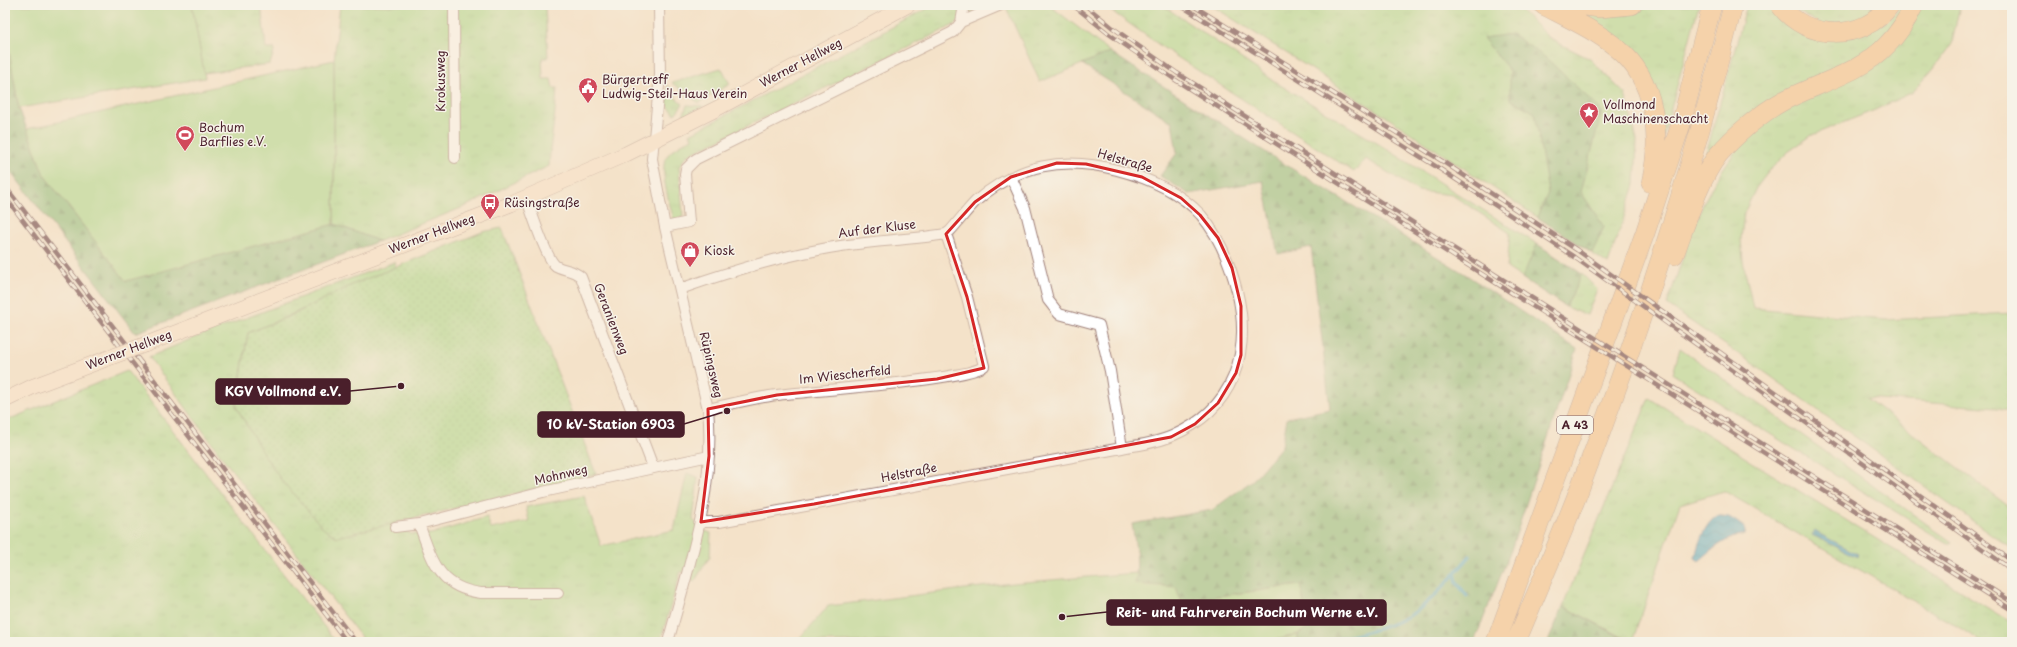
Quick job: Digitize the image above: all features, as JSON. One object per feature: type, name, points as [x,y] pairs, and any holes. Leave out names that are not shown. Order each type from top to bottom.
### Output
[{"type":"highway","points":[[1543,5],[1618,48],[1640,74],[1645,84],[1653,111],[1656,150],[1653,174],[1643,215],[1644,233]]},
{"type":"highway","points":[[1578,5],[1600,8],[1632,5]]},
{"type":"highway","name":"A 43","points":[[1496,642],[1644,233],[1681,124],[1712,5]]},
{"type":"highway","name":"A 43","points":[[1516,642],[1576,499],[1635,337],[1696,142],[1733,5]]},
{"type":"highway","points":[[1780,5],[1786,14],[1796,21],[1824,33],[1841,33],[1870,24],[1880,17],[1890,5]]},
{"type":"highway","points":[[1635,337],[1659,295],[1704,180],[1718,156],[1753,123],[1782,102],[1848,72],[1874,57],[1897,34],[1914,5]]},
{"type":"main road","name":"Werner Hellweg","points":[[5,400],[34,386],[526,197],[654,141],[908,5]]},
{"type":"street","name":"Krokusweg","points":[[454,5],[455,158]]},
{"type":"street","points":[[654,141],[660,76],[659,5]]},
{"type":"street","points":[[961,22],[964,5]]},
{"type":"street","points":[[665,227],[689,222],[685,174],[686,169],[696,159],[953,32],[961,22],[1001,5]]},
{"type":"street","name":"Rüpingsweg","points":[[654,141],[652,159],[665,227],[708,409],[710,432],[708,482],[701,522],[668,642]]},
{"type":"street","name":"Helstraße","points":[[701,522],[726,520],[1122,448],[1172,437],[1195,424],[1218,403],[1236,373],[1241,355],[1243,338],[1241,306],[1232,268],[1218,238],[1200,215],[1169,190],[1142,177],[1086,164],[1057,163],[1025,171],[1011,177],[976,202],[946,234]]},
{"type":"street","points":[[1011,177],[1025,208],[1048,300],[1058,314],[1099,326],[1110,371],[1122,448]]},
{"type":"street","name":"Geranienweg","points":[[526,197],[551,262],[562,268],[575,271],[581,277],[652,467]]},
{"type":"street","name":"Auf der Kluse","points":[[680,289],[720,275],[818,250],[879,240],[946,234]]},
{"type":"street","name":"Im Wiescherfeld","points":[[708,409],[777,395],[937,379],[980,370],[984,366],[967,297],[946,234]]},
{"type":"street","name":"Mohnweg","points":[[395,527],[419,524],[543,492],[652,467],[709,456]]},
{"type":"street","points":[[419,524],[434,565],[446,580],[454,585],[469,591],[481,593],[558,593]]},
{"type":"highlighted area","points":[[1057,163],[1086,164],[1142,177],[1181,198],[1200,215],[1218,238],[1232,268],[1241,306],[1241,355],[1236,373],[1218,403],[1195,424],[1171,437],[814,504],[701,522],[709,456],[708,409],[777,395],[937,379],[984,368],[967,297],[946,234],[975,202],[1011,177]]},
{"type":"green space","points":[[5,5],[192,5],[205,78],[19,108],[5,27]]},
{"type":"green space","points":[[192,5],[261,5],[266,49],[275,49],[270,64],[204,73]]},
{"type":"green space","points":[[340,5],[545,6],[548,58],[542,58],[543,79],[551,79],[553,88],[557,88],[549,166],[466,206],[379,241],[334,224],[334,60]]},
{"type":"green space","points":[[934,5],[972,5],[974,12],[954,25],[686,156],[679,167],[683,217],[674,220],[664,178],[665,162],[667,156],[672,151],[692,138],[690,134]]},
{"type":"green space","points":[[1005,5],[1049,5],[1110,52],[1040,82]]},
{"type":"green space","points":[[1103,5],[1162,5],[1280,85],[1377,143],[1537,244],[1582,274],[1597,289],[1587,315],[1566,307],[1507,268],[1510,233],[1452,195],[1418,191],[1366,159],[1354,172],[1165,49]]},
{"type":"green space","points":[[1211,5],[1516,5],[1550,39],[1590,59],[1625,94],[1637,141],[1635,185],[1608,264],[1391,120]]},
{"type":"green space","points":[[1651,5],[1699,5],[1663,138],[1655,90],[1564,7],[1597,14],[1619,15],[1641,10]]},
{"type":"green space","points":[[1747,5],[1771,5],[1794,29],[1886,23],[1901,5],[1905,5],[1902,14],[1872,51],[1818,77],[1701,172]]},
{"type":"green space","points":[[1787,5],[1885,5],[1868,20],[1825,27]]},
{"type":"green space","points":[[1920,5],[1960,5],[1952,43],[1933,69],[1913,92],[1875,110],[1812,135],[1788,152],[1769,171],[1756,188],[1744,213],[1741,239],[1743,261],[1753,308],[1885,320],[2012,313],[2012,411],[1998,408],[1866,398],[2012,509],[2012,549],[1759,368],[1667,305],[1689,239],[1704,202],[1717,178],[1739,146],[1767,119],[1839,82]]},
{"type":"green space","points":[[5,27],[19,108],[44,175],[126,281],[334,224],[379,241],[135,333],[5,164]]},
{"type":"green space","points":[[1512,34],[1546,58],[1602,111],[1581,192],[1604,227],[1592,253],[1537,217],[1548,193],[1535,113],[1510,99],[1510,71],[1483,38]]},
{"type":"green space","points":[[1110,52],[1281,162],[1465,274],[1577,349],[1511,550],[1474,642],[1298,642],[1298,634],[1307,627],[1301,585],[1181,601],[1175,587],[1134,584],[1137,562],[1132,524],[1212,510],[1253,480],[1282,446],[1287,418],[1330,409],[1311,247],[1278,254],[1263,181],[1189,194],[1160,176],[1177,153],[1172,122],[1082,64]]},
{"type":"green space","name":"Bochum Barflies e.V.","points":[[334,60],[334,224],[126,281],[44,175],[27,129]]},
{"type":"green space","points":[[721,68],[730,84],[699,103],[672,83]]},
{"type":"green space","points":[[668,85],[675,97],[683,104],[675,114],[667,105]]},
{"type":"green space","points":[[687,105],[702,106],[703,107],[683,116]]},
{"type":"green space","points":[[502,228],[596,474],[337,537],[324,529],[282,481],[264,455],[236,406],[248,333],[292,315],[354,284],[482,232]]},
{"type":"green space","points":[[1537,244],[1582,274],[1566,307],[1522,278]]},
{"type":"green space","points":[[394,262],[396,267],[248,333],[236,406],[272,467],[296,497],[395,523],[411,534],[431,534],[487,517],[491,529],[529,521],[526,507],[584,496],[601,546],[674,530],[687,473],[698,477],[693,520],[705,531],[711,533],[710,556],[694,582],[681,571],[660,642],[365,642],[225,461],[149,357],[191,339]]},
{"type":"green space","points":[[1680,348],[1952,542],[1948,544],[1673,374]]},
{"type":"green space","points":[[127,371],[336,642],[5,642],[5,421]]},
{"type":"green space","points":[[1649,398],[2012,623],[2012,642],[1984,642],[1724,491],[1680,504],[1632,642],[1563,606]]},
{"type":"green space","points":[[1137,573],[1135,584],[1176,587],[1181,601],[1301,585],[1307,628],[1298,634],[1269,642],[797,642],[828,606],[1013,583]]},
{"type":"green space","points":[[1563,606],[1630,642],[1548,642]]},
{"type":"green space","points":[[1298,634],[1298,642],[1269,642]]},
{"type":"water","points":[[1717,516],[1725,516],[1735,521],[1745,528],[1745,534],[1731,538],[1715,548],[1699,561],[1695,558],[1700,541],[1708,524]]},
{"type":"water","points":[[1814,531],[1858,554],[1857,557],[1812,535]]},
{"type":"waterway","points":[[1327,642],[1390,625],[1409,616],[1434,596],[1470,556]]},
{"type":"waterway","points":[[1455,573],[1457,583],[1467,596]]},
{"type":"railway","points":[[1073,5],[1109,34],[1174,79],[2012,610]]},
{"type":"railway","points":[[1085,5],[1113,28],[1177,73],[2012,602]]},
{"type":"railway","points":[[1180,5],[1440,169],[1574,257],[2012,570]]},
{"type":"railway","points":[[1192,5],[1442,161],[1577,250],[2012,561]]},
{"type":"railway","points":[[5,186],[356,642]]},
{"type":"railway","points":[[5,197],[347,642]]},
{"type":"place","name":"Bürgertreff Ludwig-Steil-Haus Verein","points":[[588,104]]},
{"type":"place","name":"Vollmond Maschinenschacht","points":[[1589,129]]},
{"type":"place","name":"Bochum Barflies e.V.","points":[[185,152]]},
{"type":"place","name":"Rüsingstraße","points":[[490,220]]},
{"type":"place","name":"Kiosk","points":[[690,268]]},
{"type":"place","name":"KGV Vollmond e.V.","points":[[401,386]]},
{"type":"place","name":"10 kV-Station 6903","points":[[727,411]]},
{"type":"place","name":"Reit- und Fahrverein Bochum Werne e.V.","points":[[1062,617]]}]
